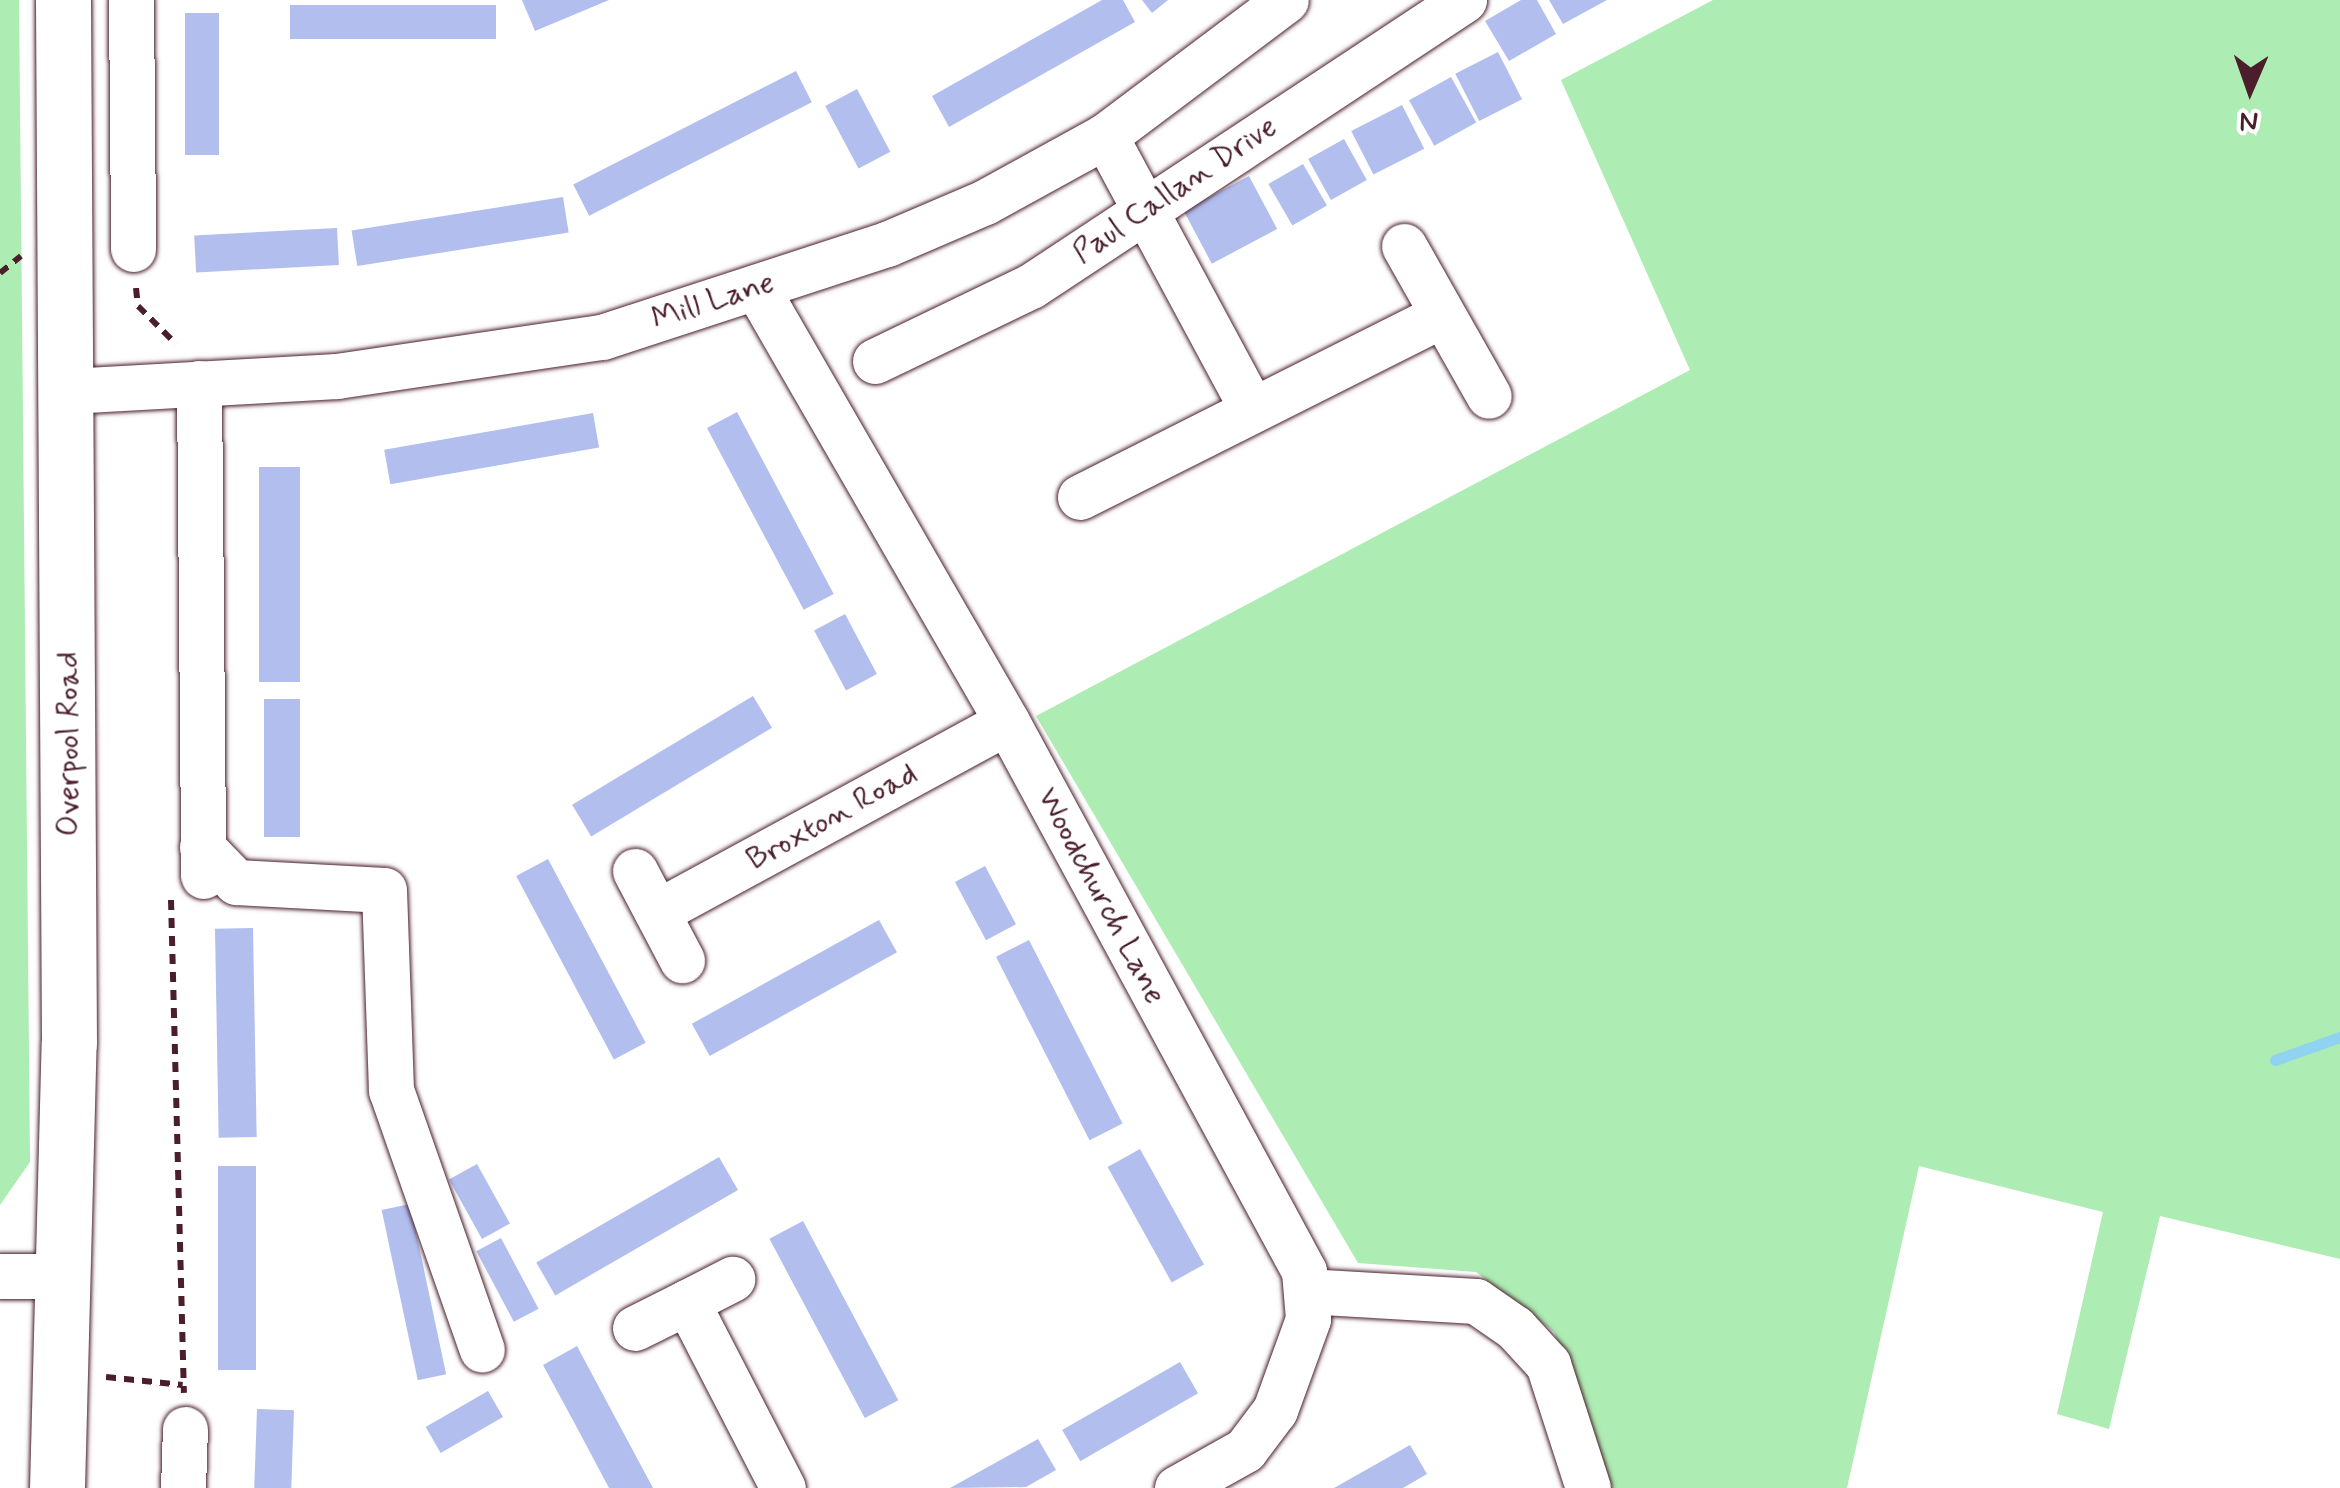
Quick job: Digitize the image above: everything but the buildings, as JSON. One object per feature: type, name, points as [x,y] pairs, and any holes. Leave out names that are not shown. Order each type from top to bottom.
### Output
[{"type":"main road","name":"Overpool Road","points":[[56,1488],[66,1276],[70,391],[62,0]]},
{"type":"street","points":[[130,0],[133,249]]},
{"type":"street","name":"Mill Lane","points":[[70,391],[338,376],[602,338],[756,288],[985,202],[1105,136],[1286,0]]},
{"type":"street","name":"Paul Callan Drive","points":[[875,361],[1031,286],[1464,0]]},
{"type":"street","points":[[1105,136],[1252,409]]},
{"type":"street","points":[[1404,246],[1490,396]]},
{"type":"street","name":"Woodchurch Lane","points":[[756,288],[1007,722],[1304,1271],[1308,1320],[1275,1410],[1245,1450],[1177,1488]]},
{"type":"street","points":[[1080,496],[1442,314]]},
{"type":"street","points":[[199,383],[202,865],[236,882],[384,890],[392,1090],[482,1350]]},
{"type":"street","name":"Broxton Road","points":[[657,912],[1007,722]]},
{"type":"street","points":[[636,870],[682,960]]},
{"type":"street","points":[[0,1276],[66,1276]]},
{"type":"street","points":[[635,1328],[732,1278]]},
{"type":"street","points":[[1306,1291],[1476,1301],[1516,1328],[1548,1364],[1588,1488]]},
{"type":"street","points":[[687,1302],[784,1488]]},
{"type":"street","points":[[183,1488],[185,1407]]},
{"type":"path","points":[[133,249],[138,306],[199,383]]},
{"type":"path","points":[[0,254],[8,259]]},
{"type":"path","points":[[62,1373],[185,1407],[170,890],[202,865]]},
{"type":"green space","points":[[0,0],[19,0],[30,1162],[0,1205]]},
{"type":"green space","points":[[1713,0],[2340,0],[2340,1259],[2160,1216],[2109,1429],[2057,1414],[2103,1212],[1919,1166],[1847,1488],[1611,1488],[1554,1332],[1476,1272],[1358,1263],[1036,716],[1690,370],[1561,80]]},
{"type":"waterway","points":[[2275,1060],[2340,1037]]}]
